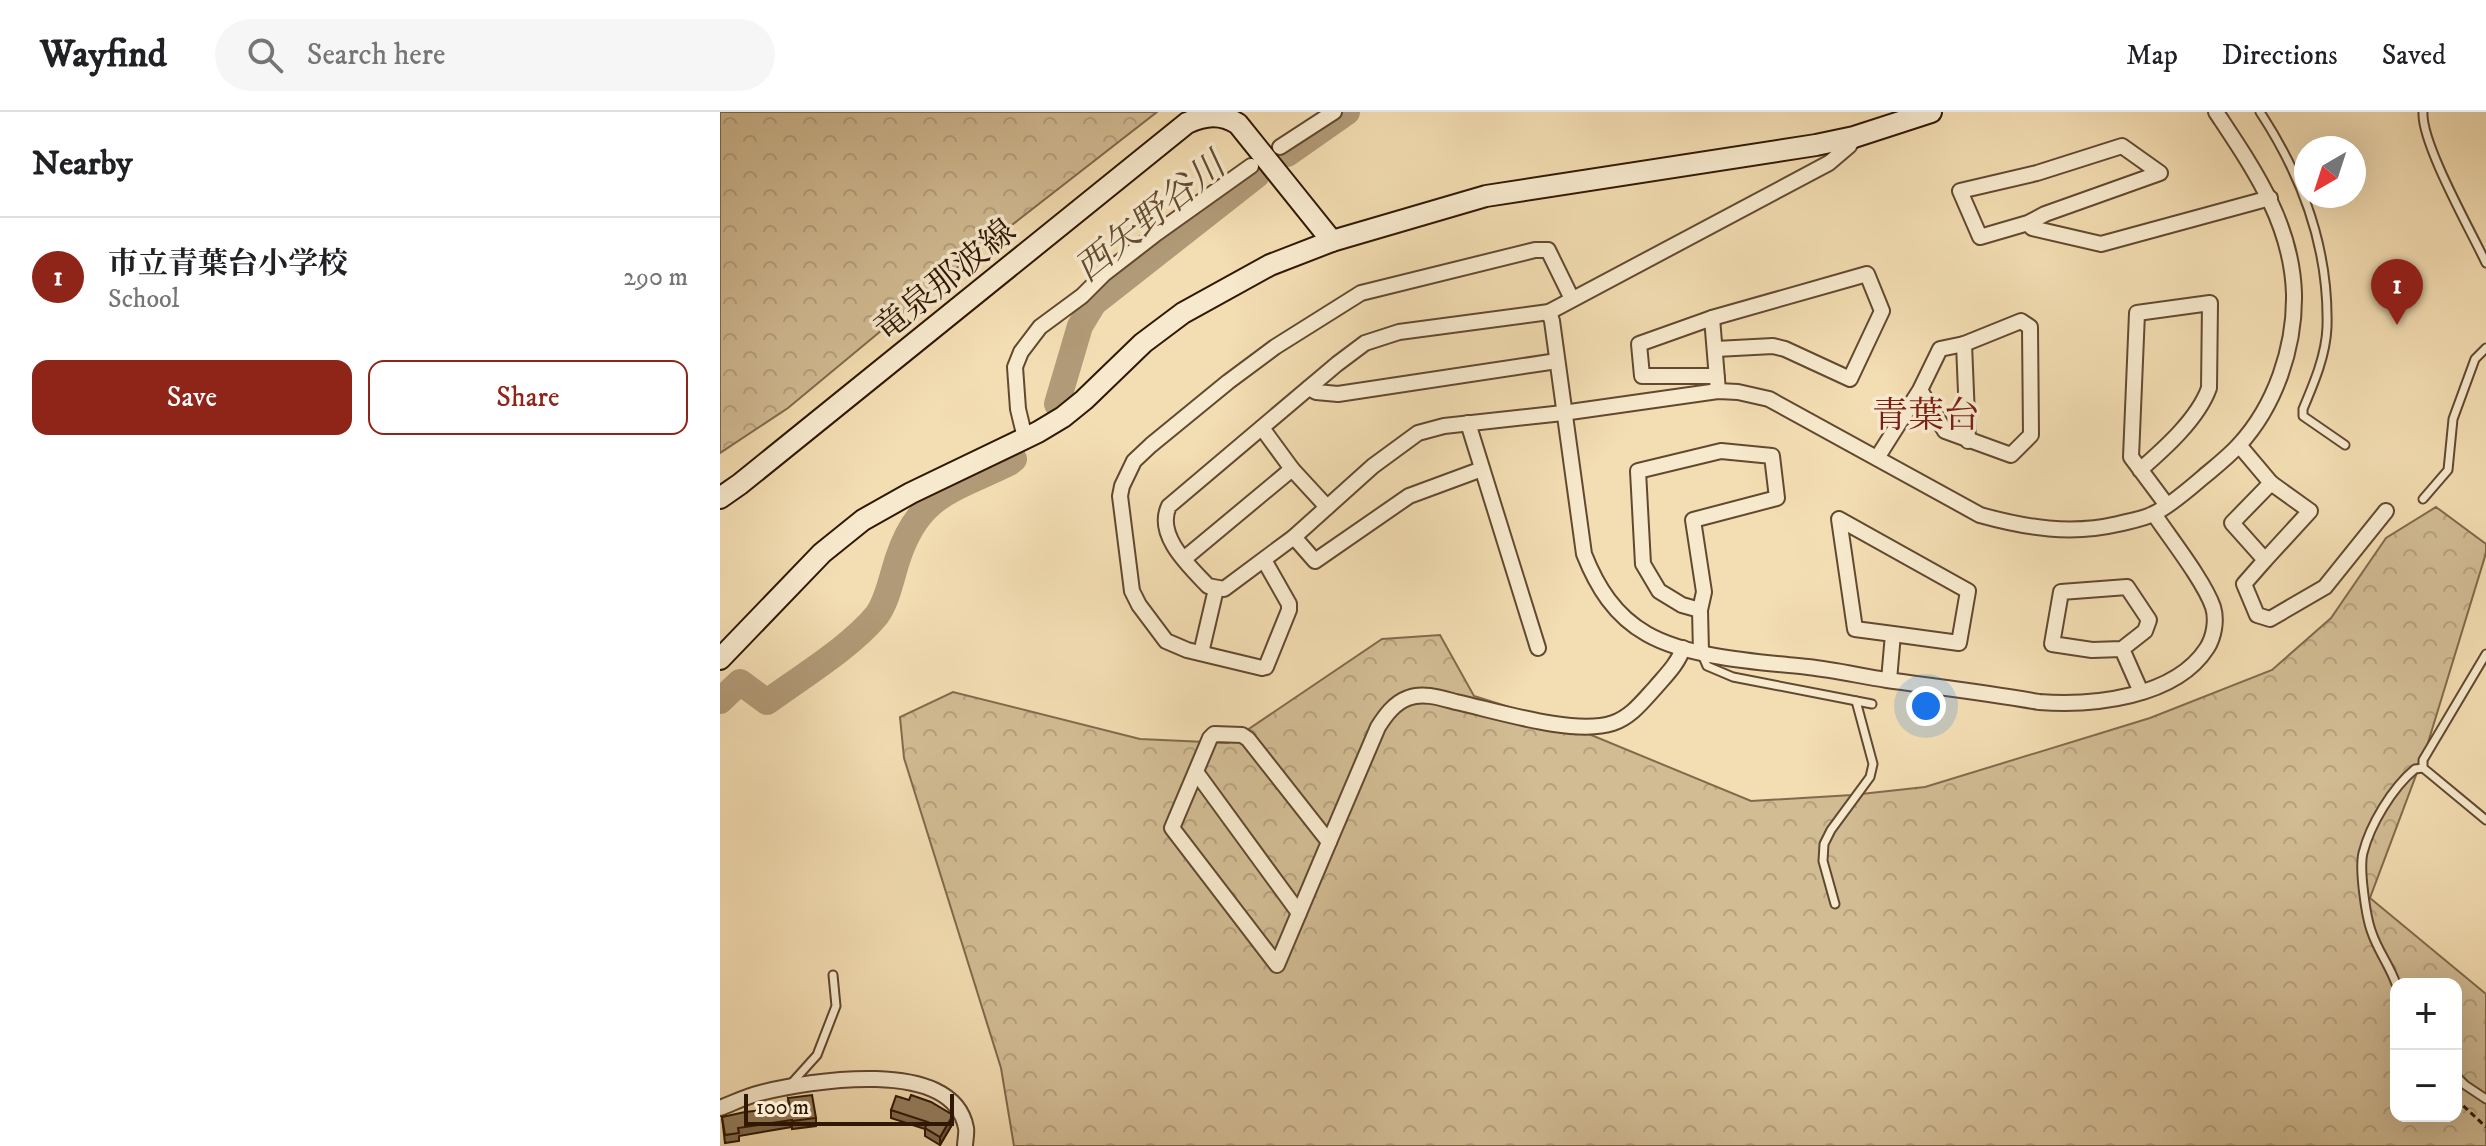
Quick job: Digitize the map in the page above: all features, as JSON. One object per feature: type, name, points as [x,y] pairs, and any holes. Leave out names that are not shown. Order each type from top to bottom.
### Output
[{"type":"street","points":[[1280,147],[1334,112]]},
{"type":"street","points":[[720,659],[810,565],[848,531],[911,493],[1025,438],[1075,408],[1143,343],[1183,313],[1270,265],[1332,241],[1486,196],[1816,145],[1854,137],[1931,112]]},
{"type":"street","points":[[1716,349],[1773,346],[1850,379],[1882,311],[1867,274],[1712,318],[1639,344],[1642,376],[1717,383],[1738,392],[1769,399],[1980,515],[2009,523],[2037,529],[2067,530],[2107,526],[2160,509],[2188,490],[2239,445],[2268,405],[2277,386],[2293,319],[2294,293],[2281,224],[2270,198],[2216,112]]},
{"type":"street","points":[[1210,114],[1230,119],[1246,131],[1332,241]]},
{"type":"street","name":"竜泉那波線","points":[[720,498],[1177,130],[1210,114]]},
{"type":"street","points":[[1717,383],[1563,413],[1468,423],[1418,433],[1373,466],[1294,537],[1224,589],[1208,586],[1167,533],[1165,515],[1169,506],[1353,351],[1399,332],[1549,312],[1829,163],[1849,146],[1854,137]]},
{"type":"street","points":[[2122,146],[2160,173],[2028,223],[1980,237],[1960,191],[2037,173],[2122,146]]},
{"type":"street","points":[[1025,438],[1018,409],[1015,367],[1029,340],[1040,327],[1082,296],[1104,274],[1251,166]]},
{"type":"street","points":[[2028,223],[2032,228],[2101,244],[2270,198]]},
{"type":"street","points":[[1264,560],[1289,604],[1270,662],[1262,668],[1174,646],[1166,641],[1132,591],[1120,496],[1127,474],[1140,454],[1275,347],[1361,293],[1535,250],[1548,250],[1572,299]]},
{"type":"street","points":[[1549,312],[1584,554],[1598,585],[1615,609],[1649,635],[1683,648],[2066,704],[2121,698],[2141,692],[2174,679],[2197,662],[2211,640],[2214,609],[2131,457],[2137,313],[2210,303],[2209,388],[2205,401],[2166,446],[2140,470]]},
{"type":"street","points":[[1712,318],[1717,383]]},
{"type":"street","points":[[1877,458],[1920,390],[1940,349],[1964,344],[2021,321],[2030,327],[2031,435],[2011,455],[1945,431],[1920,390]]},
{"type":"street","points":[[1964,344],[1968,441]]},
{"type":"street","points":[[1309,388],[1316,392],[1338,394],[1557,361]]},
{"type":"street","points":[[1468,423],[1538,648]]},
{"type":"street","points":[[1262,428],[1292,469],[1327,507]]},
{"type":"street","points":[[2239,445],[2271,483],[2310,511],[2244,584],[2257,615],[2270,619],[2325,587],[2386,511]]},
{"type":"street","points":[[1700,610],[1682,605],[1659,591],[1643,564],[1638,471],[1721,451],[1772,456],[1777,498],[1693,520],[1704,592],[1700,610],[1701,652]]},
{"type":"street","points":[[1185,558],[1292,469]]},
{"type":"street","points":[[1294,537],[1315,561],[1409,496],[1482,469]]},
{"type":"street","points":[[2265,560],[2232,523],[2271,483]]},
{"type":"street","points":[[1839,519],[1968,591],[1959,643],[1893,634],[1855,629],[1839,519]]},
{"type":"street","points":[[2127,587],[2149,620],[2145,631],[2122,649],[2092,650],[2052,644],[2061,592],[2127,587]]},
{"type":"street","points":[[1201,653],[1216,589]]},
{"type":"street","points":[[1889,680],[1893,634]]},
{"type":"street","points":[[1329,842],[1248,739],[1242,735],[1214,734],[1210,738],[1172,828],[1277,965],[1378,727],[1392,708],[1409,697],[1432,696],[1528,718],[1588,728],[1602,726],[1632,712],[1676,663],[1683,648]]},
{"type":"street","points":[[2122,649],[2141,692]]},
{"type":"street","points":[[1196,772],[1299,913]]},
{"type":"street","points":[[720,1108],[757,1094],[811,1082],[881,1078],[905,1080],[927,1086],[959,1111],[966,1128],[965,1146]]},
{"type":"lane","points":[[2260,112],[2281,144],[2300,184],[2323,255],[2327,328],[2321,360],[2303,416],[2345,445]]},
{"type":"lane","points":[[2423,112],[2429,144],[2486,263]]},
{"type":"lane","points":[[2423,499],[2448,470],[2453,419],[2475,359],[2486,348]]},
{"type":"lane","points":[[1701,652],[1707,666],[1733,677],[1872,704]]},
{"type":"lane","points":[[2423,768],[2426,754],[2486,654]]},
{"type":"lane","points":[[1835,904],[1823,861],[1824,844],[1870,777],[1873,764],[1856,701]]},
{"type":"lane","points":[[2393,978],[2371,932],[2361,877],[2363,854],[2383,810],[2415,769],[2423,768],[2486,820]]},
{"type":"lane","points":[[789,1087],[817,1055],[836,1006],[833,975]]},
{"type":"lane","points":[[2462,1082],[2486,1099]]},
{"type":"path","points":[[2462,1105],[2486,1127]]},
{"type":"green space","points":[[720,112],[1157,112],[958,267],[788,408],[720,453]]},
{"type":"green space","points":[[2436,507],[2486,544],[2486,553],[2427,746],[2370,898],[2486,994],[2486,1146],[1014,1146],[1001,1068],[904,758],[900,717],[953,692],[1140,739],[1228,743],[1382,639],[1440,635],[1474,696],[1567,725],[1751,801],[1852,795],[1925,787],[2150,718],[2272,670],[2331,618],[2386,538]]},
{"type":"building","points":[[812,1095],[816,1118],[738,1128],[739,1133],[725,1135],[722,1117],[790,1107],[788,1098]]},
{"type":"building","points":[[911,1095],[953,1115],[940,1137],[925,1128],[928,1122],[891,1110],[896,1096],[909,1100]]},
{"type":"waterway","name":"西矢野谷川","points":[[1287,154],[1347,112]]},
{"type":"waterway","name":"西矢野谷川","points":[[1057,404],[1080,326],[1094,303],[1257,175]]},
{"type":"waterway","name":"西矢野谷川","points":[[720,701],[740,682],[767,702],[854,639],[881,609],[898,558],[916,520],[928,507],[955,488],[1014,459]]},
{"type":"place","name":"市立青葉台小学校","points":[[2397,325]]},
{"type":"district","name":"青葉台","points":[[1926,414]]}]
